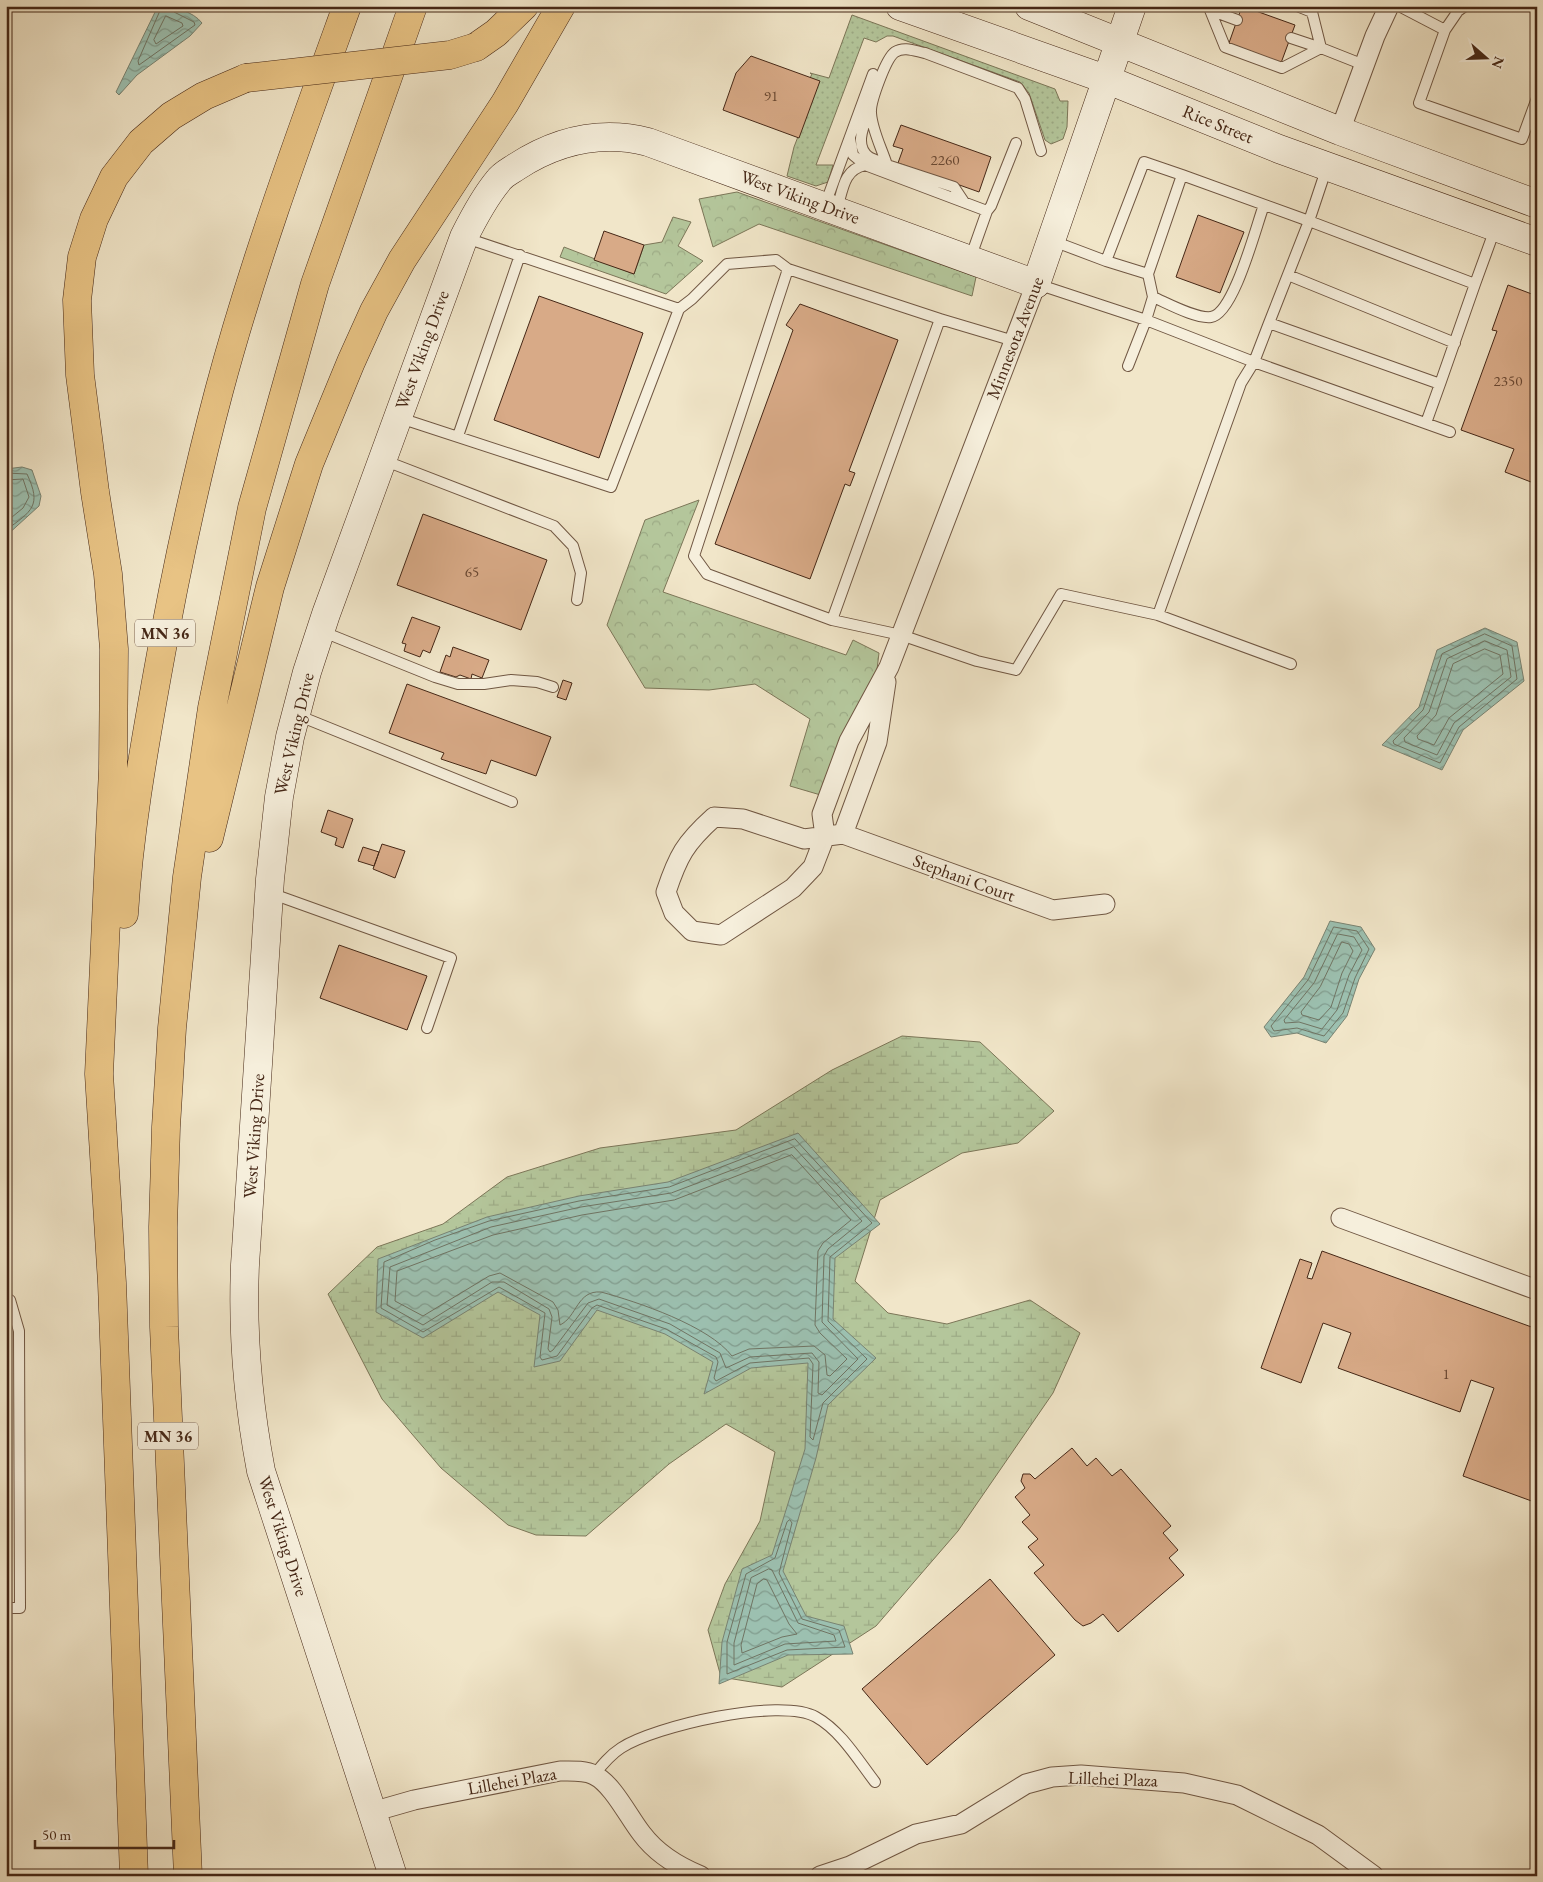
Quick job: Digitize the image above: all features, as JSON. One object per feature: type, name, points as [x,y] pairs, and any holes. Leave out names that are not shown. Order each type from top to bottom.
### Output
[{"type":"highway","name":"MN 36","points":[[134,1876],[112,1282],[111,1112],[125,892],[148,723],[163,640],[180,554],[220,389],[278,198],[347,6]]},
{"type":"highway","name":"MN 36","points":[[188,1876],[164,1327],[166,1128],[187,877],[212,708],[252,508],[318,275],[413,6]]},
{"type":"highway","points":[[112,1282],[99,1074],[112,769],[114,649],[108,574],[80,375],[77,300],[82,256],[94,219],[114,177],[141,142],[171,116],[204,96],[246,78],[450,55],[476,47],[496,33],[524,6]]},
{"type":"highway","points":[[176,996],[211,830],[270,587],[309,464],[374,311],[402,260],[505,103],[561,6]]},
{"type":"highway","points":[[505,103],[580,6]]},
{"type":"street","name":"Rice Street","points":[[900,6],[1108,80],[1327,166],[1537,242]]},
{"type":"street","points":[[1029,6],[1340,131],[1537,204]]},
{"type":"street","name":"Minnesota Avenue","points":[[834,835],[822,814],[849,741],[889,667],[1053,241],[1132,6]]},
{"type":"street","points":[[1340,131],[1375,36],[1389,6]]},
{"type":"street","name":"West Viking Drive","points":[[393,1876],[261,1472],[251,1420],[246,1373],[243,1319],[245,1265],[269,892],[279,797],[296,715],[320,631],[464,237],[480,207],[499,179],[528,159],[559,145],[590,138],[619,136],[648,142],[1036,284]]},
{"type":"street","name":"Minnesota Avenue","points":[[834,835],[877,742],[889,667]]},
{"type":"street","points":[[714,817],[743,819],[804,839],[834,835],[813,867],[793,888],[721,935],[692,931],[674,913],[666,892],[678,857],[695,834],[714,817]]},
{"type":"street","name":"Stephani Court","points":[[834,835],[1053,910],[1106,904]]},
{"type":"street","points":[[1341,1218],[1537,1290]]},
{"type":"street","name":"Lillehei Plaza","points":[[372,1812],[414,1800],[560,1771],[594,1775]]},
{"type":"street","points":[[594,1775],[609,1788],[643,1836],[664,1856],[684,1869],[701,1876]]},
{"type":"street","name":"Lillehei Plaza","points":[[820,1876],[850,1866],[916,1834],[961,1824],[1026,1784],[1052,1777],[1081,1775],[1184,1783],[1237,1795],[1318,1835],[1374,1876]]},
{"type":"lane","points":[[1298,6],[1312,12],[1321,48]]},
{"type":"lane","points":[[1399,6],[1445,30]]},
{"type":"lane","points":[[1465,6],[1458,11],[1445,30],[1419,103],[1522,139],[1537,98]]},
{"type":"lane","points":[[1210,8],[1225,46],[1282,68],[1321,48]]},
{"type":"lane","points":[[1210,8],[1237,20]]},
{"type":"lane","points":[[1290,38],[1364,65]]},
{"type":"lane","points":[[964,202],[954,187],[887,165],[870,158],[865,153],[861,140],[871,106],[889,59],[896,52],[909,49],[1018,88],[1025,99],[1041,150]]},
{"type":"lane","points":[[831,208],[850,139],[873,74]]},
{"type":"lane","points":[[871,106],[874,124],[887,165]]},
{"type":"lane","points":[[850,139],[853,155],[865,166],[987,210]]},
{"type":"lane","points":[[969,260],[987,210],[991,206],[1016,143]]},
{"type":"lane","points":[[1106,261],[1144,162],[1309,220],[1475,284]]},
{"type":"lane","points":[[831,208],[849,174],[854,168],[865,166]]},
{"type":"lane","points":[[1158,615],[1240,383],[1254,362],[1309,220],[1327,166]]},
{"type":"lane","points":[[1128,366],[1153,297],[1148,274],[1182,175]]},
{"type":"lane","points":[[1153,297],[1202,317],[1213,317],[1221,312],[1233,292],[1264,205]]},
{"type":"lane","points":[[1426,423],[1496,227]]},
{"type":"lane","points":[[464,237],[679,309]]},
{"type":"lane","points":[[1053,241],[1106,261],[1148,274]]},
{"type":"lane","points":[[458,436],[520,255]]},
{"type":"lane","points":[[398,417],[611,488],[679,309],[692,299],[727,264],[776,260],[788,269],[940,319],[1014,341]]},
{"type":"lane","points":[[788,269],[694,556],[707,574],[832,620],[901,635],[976,661],[1016,670],[1061,594],[1158,615],[1291,664]]},
{"type":"lane","points":[[1288,275],[1455,343]]},
{"type":"lane","points":[[1036,284],[1146,320],[1254,362],[1450,432]]},
{"type":"lane","points":[[832,620],[940,319]]},
{"type":"lane","points":[[1269,323],[1440,384]]},
{"type":"lane","points":[[382,460],[554,526],[573,546],[581,573],[577,600]]},
{"type":"lane","points":[[320,631],[435,677],[458,684],[484,684],[511,680],[537,682],[552,687]]},
{"type":"lane","points":[[296,715],[512,802]]},
{"type":"lane","points":[[269,892],[451,958],[427,1028]]},
{"type":"lane","points":[[6,1298],[10,1300],[19,1331],[20,1608],[6,1608]]},
{"type":"lane","points":[[594,1775],[606,1760],[622,1747],[653,1735],[709,1719],[773,1710],[815,1716],[831,1727],[875,1782]]},
{"type":"green space","points":[[852,15],[1055,89],[1060,101],[1068,101],[1067,127],[1063,139],[1051,144],[1045,140],[1029,93],[1020,82],[893,36],[887,36],[876,42],[864,38],[816,165],[833,165],[828,182],[816,186],[787,176],[794,147],[819,82],[810,78],[812,74],[810,73],[829,78]]},
{"type":"green space","points":[[737,192],[976,277],[972,296],[759,224],[713,247],[699,199]]},
{"type":"green space","points":[[673,217],[691,222],[678,246],[703,261],[666,294],[560,257],[564,247],[634,274],[644,245],[662,242]]},
{"type":"green space","points":[[699,500],[663,592],[846,655],[853,640],[879,653],[876,678],[824,796],[790,786],[810,719],[755,684],[709,690],[645,688],[607,625],[645,520]]},
{"type":"green space","points":[[902,1036],[980,1042],[1054,1111],[1018,1143],[962,1153],[880,1200],[855,1281],[888,1313],[947,1324],[1030,1300],[1080,1333],[1053,1393],[958,1531],[876,1626],[782,1687],[721,1677],[708,1630],[725,1584],[760,1521],[775,1452],[726,1424],[669,1464],[586,1536],[536,1535],[508,1525],[441,1468],[382,1399],[328,1294],[377,1247],[443,1224],[507,1177],[600,1148],[736,1130],[832,1070]]},
{"type":"water","points":[[158,6],[182,10],[193,15],[202,23],[190,36],[137,75],[119,95],[116,92]]},
{"type":"water","points":[[22,467],[32,470],[41,496],[39,506],[6,536],[6,469]]},
{"type":"water","points":[[1485,628],[1517,642],[1524,681],[1463,730],[1442,770],[1382,745],[1419,707],[1437,650]]},
{"type":"water","points":[[1330,921],[1361,927],[1375,949],[1359,979],[1347,1016],[1326,1043],[1297,1033],[1271,1037],[1264,1027],[1304,977]]},
{"type":"water","points":[[798,1133],[880,1224],[835,1258],[833,1319],[876,1358],[828,1405],[816,1458],[783,1571],[806,1616],[844,1626],[853,1654],[788,1655],[719,1684],[722,1642],[742,1569],[772,1555],[805,1449],[808,1363],[751,1368],[704,1394],[713,1362],[665,1334],[597,1310],[560,1361],[534,1367],[540,1315],[498,1292],[423,1338],[376,1312],[378,1259],[487,1217],[579,1196],[668,1182]]},
{"type":"building","points":[[1242,6],[1295,25],[1281,63],[1229,43]]},
{"type":"building","points":[[751,56],[820,81],[799,138],[723,110],[736,73]]},
{"type":"building","points":[[901,125],[991,157],[979,192],[898,163],[903,149],[893,146]]},
{"type":"building","points":[[1198,215],[1244,232],[1220,293],[1176,277]]},
{"type":"building","points":[[604,231],[644,245],[634,274],[594,260]]},
{"type":"building","points":[[1508,285],[1537,296],[1537,464],[1531,482],[1505,472],[1514,449],[1461,430],[1497,331],[1492,330]]},
{"type":"building","points":[[539,296],[643,333],[599,458],[494,420]]},
{"type":"building","points":[[800,304],[898,340],[849,471],[855,473],[850,486],[845,484],[810,579],[715,544],[793,330],[786,325]]},
{"type":"building","points":[[423,514],[547,560],[521,630],[397,585]]},
{"type":"building","points":[[412,617],[440,627],[430,653],[423,650],[420,657],[404,651],[406,644],[402,643]]},
{"type":"building","points":[[453,647],[489,660],[482,678],[472,674],[471,679],[460,675],[456,677],[440,672],[446,655],[450,657]]},
{"type":"building","points":[[563,680],[572,683],[566,700],[557,697]]},
{"type":"building","points":[[407,684],[551,737],[536,776],[491,760],[486,774],[441,759],[444,753],[389,733]]},
{"type":"building","points":[[328,810],[353,819],[343,848],[335,845],[337,838],[321,832]]},
{"type":"building","points":[[382,844],[405,851],[395,878],[373,869]]},
{"type":"building","points":[[363,847],[379,852],[374,866],[358,861]]},
{"type":"building","points":[[339,945],[427,976],[407,1030],[320,998]]},
{"type":"building","points":[[1322,1251],[1537,1329],[1537,1503],[1463,1476],[1494,1388],[1471,1380],[1460,1412],[1338,1368],[1351,1333],[1323,1323],[1301,1383],[1261,1368],[1300,1259],[1312,1263],[1307,1278],[1312,1279]]},
{"type":"building","points":[[1072,1448],[1087,1466],[1096,1458],[1112,1476],[1121,1469],[1171,1526],[1163,1533],[1178,1550],[1169,1558],[1184,1575],[1118,1632],[1103,1614],[1091,1623],[1083,1626],[1075,1620],[1034,1573],[1044,1565],[1028,1547],[1038,1539],[1022,1522],[1030,1515],[1015,1497],[1025,1488],[1021,1481],[1023,1474],[1030,1474],[1035,1479]]},
{"type":"building","points":[[990,1579],[1055,1655],[927,1765],[862,1689]]}]
